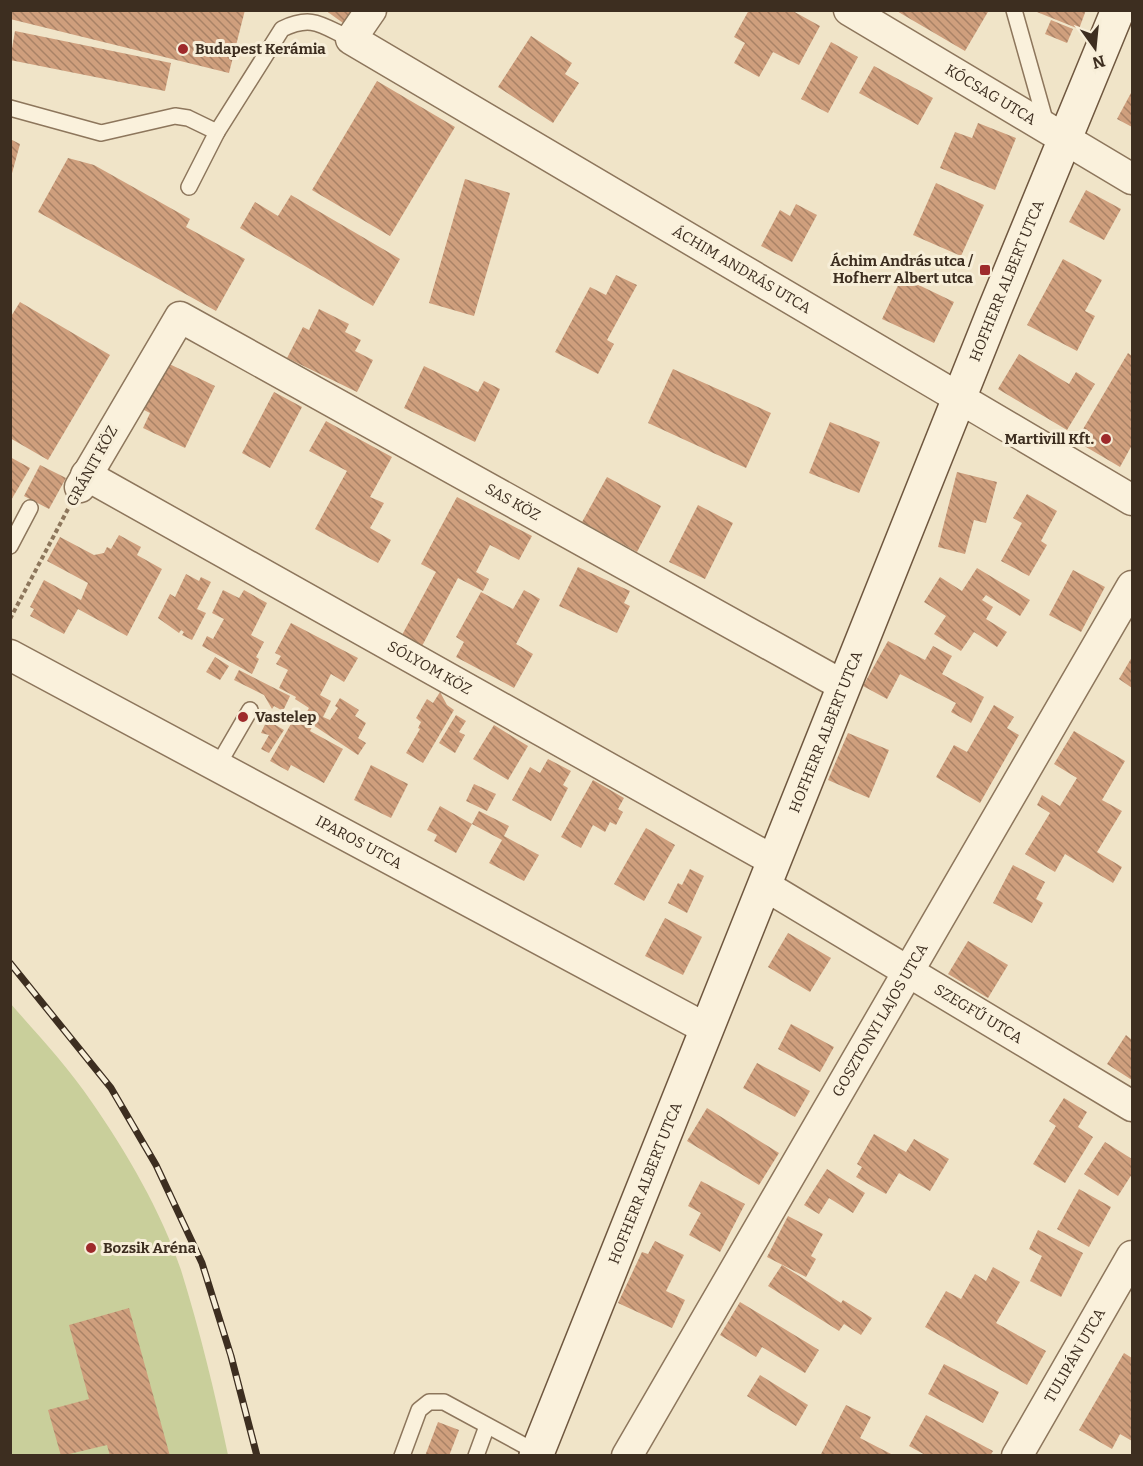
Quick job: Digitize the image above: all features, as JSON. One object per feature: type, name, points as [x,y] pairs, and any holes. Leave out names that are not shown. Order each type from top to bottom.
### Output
[{"type":"street","points":[[351,39],[371,10]]},
{"type":"street","name":"KÓCSAG UTCA","points":[[849,10],[1132,179]]},
{"type":"street","name":"HOFHERR ALBERT UTCA","points":[[537,1454],[959,398],[1056,132],[1118,10]]},
{"type":"street","name":"ÁCHIM ANDRÁS UTCA","points":[[351,39],[1132,500]]},
{"type":"street","name":"GRÁNIT KÖZ","points":[[83,481],[180,317]]},
{"type":"street","name":"SAS KÖZ","points":[[180,317],[844,686]]},
{"type":"street","name":"SÓLYOM KÖZ","points":[[83,481],[769,873]]},
{"type":"street","name":"GOSZTONYI LAJOS UTCA","points":[[627,1455],[1132,586]]},
{"type":"street","name":"IPAROS UTCA","points":[[10,655],[707,1029]]},
{"type":"street","name":"SZEGFŰ UTCA","points":[[769,873],[908,971],[1132,1106]]},
{"type":"street","name":"TULIPÁN UTCA","points":[[1017,1455],[1132,1256]]},
{"type":"lane","points":[[1014,10],[1056,132]]},
{"type":"lane","points":[[189,187],[217,132],[282,29],[299,21],[314,22],[351,39]]},
{"type":"lane","points":[[10,108],[101,133],[175,116],[188,118],[217,132]]},
{"type":"lane","points":[[10,546],[30,508]]},
{"type":"lane","points":[[218,765],[250,710]]},
{"type":"lane","points":[[402,1455],[419,1410],[429,1402],[444,1402],[537,1454]]},
{"type":"lane","points":[[476,1455],[487,1426]]},
{"type":"path","name":"GRÁNIT KÖZ","points":[[10,619],[83,481]]},
{"type":"green space","name":"Bozsik Aréna","points":[[10,1003],[82,1088],[142,1183],[164,1226],[188,1293],[207,1362],[228,1455],[11,1455]]},
{"type":"building","name":"Budapest Kerámia","points":[[10,10],[245,10],[229,73],[10,19]]},
{"type":"building","points":[[325,10],[352,10],[343,23]]},
{"type":"building","points":[[749,10],[791,10],[820,26],[799,65],[773,52],[759,77],[734,63],[745,43],[734,37]]},
{"type":"building","points":[[895,10],[989,10],[965,51]]},
{"type":"building","points":[[1032,10],[1086,10],[1079,29]]},
{"type":"building","points":[[1051,20],[1073,29],[1067,43],[1045,34]]},
{"type":"building","points":[[15,31],[171,63],[165,91],[10,60]]},
{"type":"building","points":[[531,36],[572,63],[565,74],[579,83],[553,123],[498,87]]},
{"type":"building","points":[[831,42],[858,57],[828,113],[801,99]]},
{"type":"building","points":[[874,66],[933,98],[918,125],[859,93]]},
{"type":"building","points":[[377,81],[455,127],[390,236],[312,190]]},
{"type":"building","points":[[1132,91],[1132,127],[1117,119]]},
{"type":"building","points":[[978,123],[1016,138],[995,190],[940,168],[955,132],[972,138]]},
{"type":"building","points":[[10,139],[20,144],[11,177],[10,176]]},
{"type":"building","points":[[68,158],[94,165],[190,219],[186,227],[245,259],[216,311],[38,212]]},
{"type":"building","points":[[465,179],[510,193],[474,316],[429,303]]},
{"type":"building","points":[[936,183],[984,205],[961,256],[913,235]]},
{"type":"building","points":[[1086,190],[1121,209],[1104,240],[1069,222]]},
{"type":"building","points":[[291,195],[400,259],[373,306],[240,228],[255,202],[278,216]]},
{"type":"building","points":[[796,204],[817,215],[792,262],[761,246],[780,210],[790,216]]},
{"type":"building","points":[[1063,259],[1102,280],[1085,311],[1095,316],[1077,351],[1027,325]]},
{"type":"building","points":[[616,275],[637,285],[607,340],[614,344],[598,374],[555,352],[590,287],[606,295]]},
{"type":"building","points":[[902,277],[954,302],[934,343],[882,319]]},
{"type":"building","points":[[20,302],[110,355],[48,460],[10,438],[10,318]]},
{"type":"building","points":[[319,309],[349,324],[345,332],[361,340],[355,351],[373,360],[357,392],[287,358],[303,327],[309,330]]},
{"type":"building","points":[[1128,353],[1132,356],[1132,445],[1120,467],[1076,441]]},
{"type":"building","points":[[1019,354],[1069,384],[1076,372],[1095,384],[1067,430],[998,389]]},
{"type":"building","points":[[159,359],[215,386],[185,448],[143,428],[150,413],[136,406]]},
{"type":"building","points":[[424,366],[478,392],[484,381],[500,389],[475,442],[404,408]]},
{"type":"building","points":[[673,369],[771,413],[746,468],[648,423]]},
{"type":"building","points":[[274,392],[302,407],[270,468],[242,453]]},
{"type":"building","points":[[326,421],[392,457],[370,497],[384,503],[370,528],[391,540],[378,563],[315,529],[347,471],[309,451]]},
{"type":"building","points":[[830,422],[880,442],[859,493],[809,473]]},
{"type":"building","points":[[10,457],[30,468],[10,502]]},
{"type":"building","points":[[40,465],[66,478],[49,509],[24,496]]},
{"type":"building","points":[[957,472],[997,482],[986,523],[974,520],[965,554],[938,547]]},
{"type":"building","points":[[607,477],[661,506],[637,552],[582,522]]},
{"type":"building","points":[[1027,494],[1057,511],[1041,541],[1047,545],[1029,576],[1001,561],[1022,523],[1013,518]]},
{"type":"building","points":[[457,497],[532,536],[519,560],[490,545],[476,572],[489,579],[483,591],[458,578],[422,646],[402,635],[436,572],[421,564]]},
{"type":"building","points":[[698,505],[733,523],[705,579],[669,562]]},
{"type":"building","points":[[119,535],[141,547],[137,555],[162,569],[127,636],[78,609],[64,634],[30,616],[34,609],[30,607],[44,580],[81,600],[88,583],[47,561],[60,537],[94,555],[104,553],[107,547],[111,549]]},
{"type":"building","points":[[578,567],[630,591],[624,603],[630,606],[617,633],[559,606]]},
{"type":"building","points":[[977,568],[1030,600],[1020,616],[986,595],[982,600],[993,607],[986,619],[1007,632],[997,647],[974,632],[961,651],[934,634],[946,616],[924,602],[940,577],[962,591]]},
{"type":"building","points":[[1073,570],[1105,587],[1081,632],[1049,615]]},
{"type":"building","points":[[186,574],[199,581],[201,577],[211,582],[197,609],[206,613],[192,640],[182,635],[184,632],[181,630],[179,633],[158,618],[170,594],[175,597]]},
{"type":"building","points":[[223,590],[239,598],[244,590],[267,603],[251,635],[264,642],[256,657],[259,659],[252,674],[202,646],[207,636],[213,639],[224,619],[212,613]]},
{"type":"building","points":[[524,590],[540,599],[516,644],[533,654],[514,688],[456,657],[464,642],[456,637],[481,592],[513,609]]},
{"type":"building","points":[[291,623],[358,658],[344,682],[331,674],[320,695],[331,701],[323,717],[330,720],[338,708],[335,706],[340,698],[359,710],[355,716],[366,723],[358,738],[366,743],[358,755],[313,725],[310,731],[343,749],[324,783],[291,765],[288,771],[270,761],[296,715],[303,719],[309,708],[295,699],[296,697],[279,688],[288,670],[276,664],[281,656],[275,653]]},
{"type":"building","points":[[888,641],[925,660],[933,646],[952,656],[942,674],[984,697],[971,723],[951,712],[956,703],[900,674],[887,699],[863,686]]},
{"type":"building","points":[[215,657],[229,666],[220,680],[206,672]]},
{"type":"building","points":[[1132,657],[1132,688],[1119,679]]},
{"type":"building","points":[[239,670],[290,696],[283,711],[274,706],[272,709],[264,695],[234,680]]},
{"type":"building","points":[[440,692],[447,705],[454,710],[423,763],[406,753],[420,729],[418,728],[421,722],[416,718],[427,699],[433,703]]},
{"type":"building","points":[[994,705],[1014,717],[1007,728],[1019,735],[980,803],[936,777],[954,745],[967,752]]},
{"type":"building","points":[[456,715],[466,721],[459,732],[465,735],[455,753],[439,743]]},
{"type":"building","points":[[267,720],[284,730],[269,753],[261,749],[269,735],[261,733]]},
{"type":"building","points":[[494,725],[528,746],[508,780],[473,759]]},
{"type":"building","points":[[1074,731],[1125,761],[1102,800],[1122,811],[1097,852],[1122,867],[1113,883],[1065,854],[1055,872],[1025,854],[1050,813],[1037,805],[1042,795],[1060,806],[1077,778],[1054,764]]},
{"type":"building","points":[[848,733],[889,750],[869,798],[828,780]]},
{"type":"building","points":[[548,759],[571,771],[563,785],[568,788],[551,821],[512,800],[530,767],[540,773]]},
{"type":"building","points":[[371,765],[408,784],[391,818],[354,800]]},
{"type":"building","points":[[593,780],[624,798],[618,809],[623,812],[616,825],[610,822],[605,832],[593,825],[581,848],[561,837]]},
{"type":"building","points":[[474,784],[496,794],[487,811],[466,801]]},
{"type":"building","points":[[440,806],[472,824],[456,853],[434,841],[437,835],[427,830]]},
{"type":"building","points":[[479,811],[509,826],[504,836],[539,855],[524,881],[489,863],[502,840],[472,824]]},
{"type":"building","points":[[646,828],[675,845],[644,901],[614,884]]},
{"type":"building","points":[[1013,865],[1045,882],[1036,899],[1043,903],[1032,923],[993,903]]},
{"type":"building","points":[[690,869],[704,876],[687,913],[668,903],[678,883],[682,885]]},
{"type":"building","points":[[665,918],[702,937],[683,975],[645,956]]},
{"type":"building","points":[[788,933],[831,958],[810,992],[768,967]]},
{"type":"building","points":[[968,941],[1008,965],[988,998],[948,974]]},
{"type":"building","points":[[791,1024],[834,1047],[820,1072],[778,1049]]},
{"type":"building","points":[[1126,1035],[1132,1040],[1132,1080],[1107,1064]]},
{"type":"building","points":[[757,1063],[810,1091],[795,1117],[743,1088]]},
{"type":"building","points":[[1064,1098],[1087,1112],[1078,1127],[1093,1137],[1065,1183],[1033,1164],[1056,1126],[1049,1121]]},
{"type":"building","points":[[707,1108],[779,1153],[759,1185],[687,1141]]},
{"type":"building","points":[[874,1134],[906,1152],[914,1139],[949,1159],[930,1191],[899,1173],[886,1194],[856,1177],[862,1167],[857,1164]]},
{"type":"building","points":[[1105,1142],[1132,1159],[1132,1174],[1118,1196],[1084,1174]]},
{"type":"building","points":[[827,1169],[865,1193],[853,1213],[829,1198],[819,1214],[804,1205]]},
{"type":"building","points":[[701,1181],[745,1204],[720,1252],[689,1235],[701,1213],[688,1206]]},
{"type":"building","points":[[1079,1189],[1111,1207],[1089,1247],[1057,1229]]},
{"type":"building","points":[[788,1216],[823,1234],[811,1256],[816,1259],[806,1277],[767,1257]]},
{"type":"building","points":[[1038,1230],[1083,1253],[1061,1297],[1030,1281],[1042,1256],[1029,1249]]},
{"type":"building","points":[[655,1241],[684,1255],[666,1291],[685,1300],[672,1328],[618,1303],[642,1252],[648,1254]]},
{"type":"building","points":[[782,1265],[841,1303],[843,1300],[872,1318],[861,1335],[844,1324],[839,1331],[768,1286]]},
{"type":"building","points":[[993,1267],[1020,1282],[996,1323],[1046,1351],[1027,1385],[925,1327],[946,1291],[961,1299],[975,1274],[986,1281]]},
{"type":"building","points":[[740,1302],[819,1350],[805,1373],[762,1347],[756,1357],[720,1335]]},
{"type":"building","points":[[129,1308],[170,1456],[110,1456],[107,1445],[61,1456],[48,1410],[89,1399],[69,1325]]},
{"type":"building","points":[[1124,1353],[1132,1358],[1132,1441],[1120,1434],[1112,1449],[1079,1430]]},
{"type":"building","points":[[944,1364],[999,1392],[983,1423],[928,1394]]},
{"type":"building","points":[[760,1375],[808,1405],[796,1426],[747,1396]]},
{"type":"building","points":[[846,1405],[871,1417],[860,1438],[895,1456],[820,1456]]},
{"type":"building","points":[[926,1415],[993,1451],[990,1456],[927,1456],[909,1446]]},
{"type":"building","points":[[438,1422],[459,1430],[449,1456],[425,1456]]},
{"type":"railway","points":[[10,963],[111,1088],[156,1165],[202,1263],[231,1356],[257,1456]]},
{"type":"place","name":"Budapest Kerámia","points":[[183,49]]},
{"type":"place","name":"Áchim András utca / Hofherr Albert utca","points":[[985,270]]},
{"type":"place","name":"Martivill Kft.","points":[[1106,439]]},
{"type":"place","name":"Vastelep","points":[[243,717]]},
{"type":"place","name":"Bozsik Aréna","points":[[91,1248]]}]
